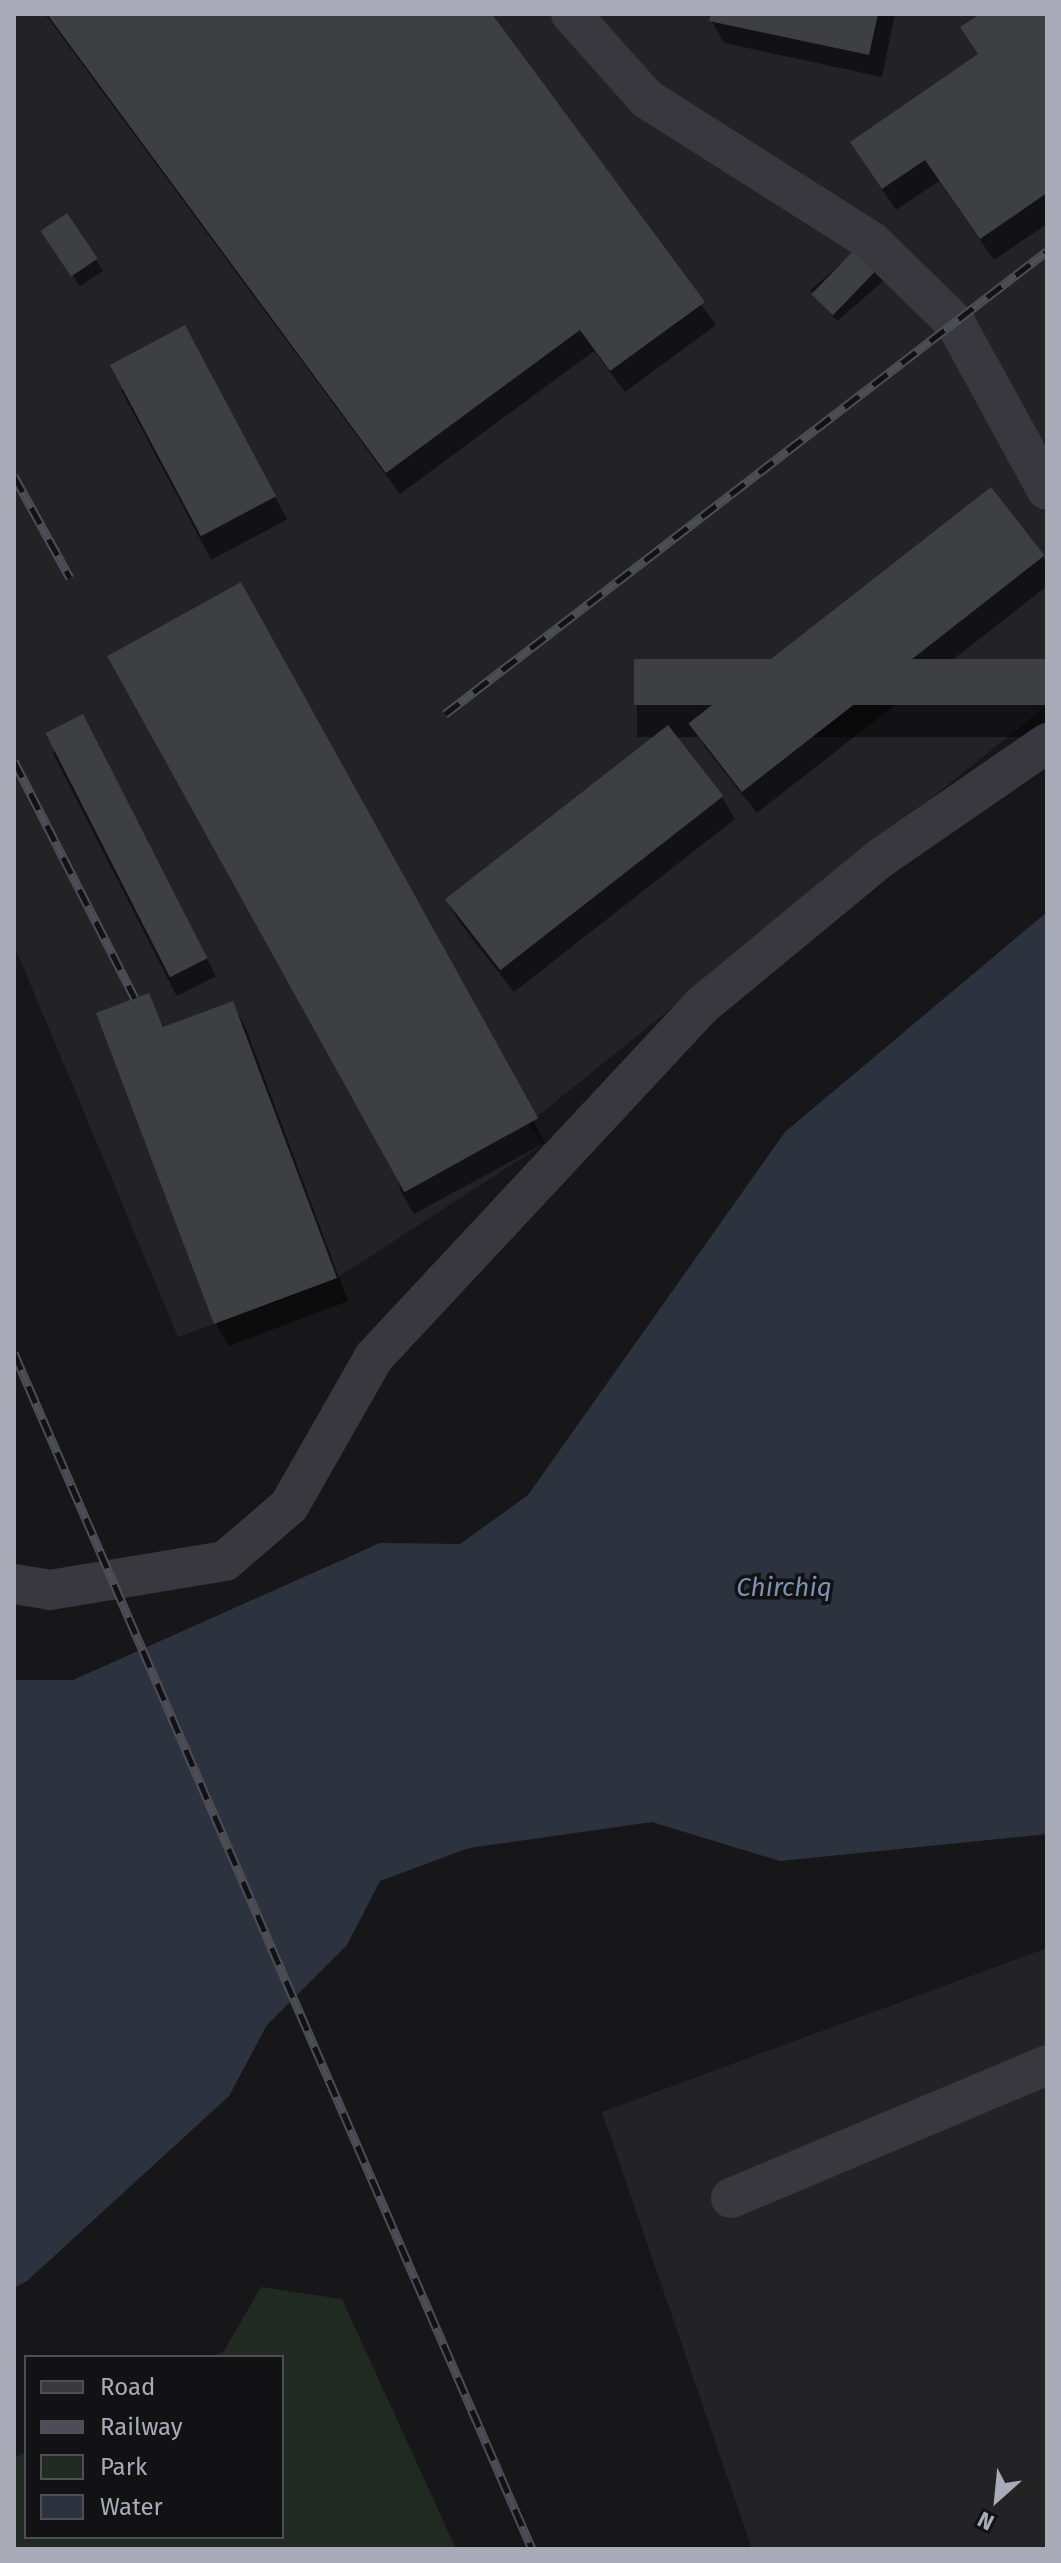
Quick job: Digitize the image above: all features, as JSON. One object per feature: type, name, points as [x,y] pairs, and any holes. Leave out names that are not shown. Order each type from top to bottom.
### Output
[{"type":"street","points":[[571,14],[647,99],[871,241],[956,324],[1047,490]]},
{"type":"street","points":[[14,1584],[50,1590],[225,1561],[289,1506],[374,1357],[701,1006],[882,857],[1047,743]]},
{"type":"street","points":[[731,2198],[1001,2081],[1047,2065]]},
{"type":"shaded area","points":[[14,14],[1047,14],[1047,705],[529,1123],[542,1145],[337,1278],[178,1337],[14,945]]},
{"type":"shaded area","points":[[1047,1948],[1047,2549],[752,2549],[602,2112]]},
{"type":"green space","points":[[261,2287],[342,2299],[456,2549],[14,2549],[14,2458],[24,2453],[24,2539],[284,2539],[284,2355],[216,2355],[224,2351]]},
{"type":"water","name":"Chirchiq","points":[[1047,912],[1047,1834],[780,1861],[652,1822],[469,1848],[380,1881],[347,1945],[267,2025],[229,2096],[27,2281],[14,2288],[14,1680],[73,1680],[380,1543],[460,1544],[528,1495],[785,1132]]},
{"type":"building","points":[[47,14],[492,14],[705,302],[610,371],[580,330],[386,473]]},
{"type":"building","points":[[711,14],[878,14],[869,55],[709,21]]},
{"type":"building","points":[[980,14],[1047,14],[1047,193],[980,239],[925,160],[882,189],[850,142],[978,54],[960,27]]},
{"type":"building","points":[[67,213],[98,259],[71,276],[40,231]]},
{"type":"building","points":[[860,244],[882,265],[833,315],[811,294]]},
{"type":"building","points":[[185,325],[276,496],[201,536],[110,365]]},
{"type":"building","points":[[991,487],[1045,556],[742,792],[688,723]]},
{"type":"building","points":[[241,582],[538,1118],[404,1192],[107,656]]},
{"type":"building","points":[[634,659],[1047,659],[1047,705],[634,705]]},
{"type":"building","points":[[83,714],[207,958],[170,977],[46,733]]},
{"type":"building","points":[[668,725],[723,796],[500,970],[445,899]]},
{"type":"building","points":[[149,993],[163,1027],[233,1001],[337,1278],[214,1324],[96,1013]]},
{"type":"railway","points":[[445,714],[1047,251]]},
{"type":"railway","points":[[14,476],[70,578]]},
{"type":"railway","points":[[14,761],[135,998]]},
{"type":"railway","points":[[14,1353],[532,2549]]}]
